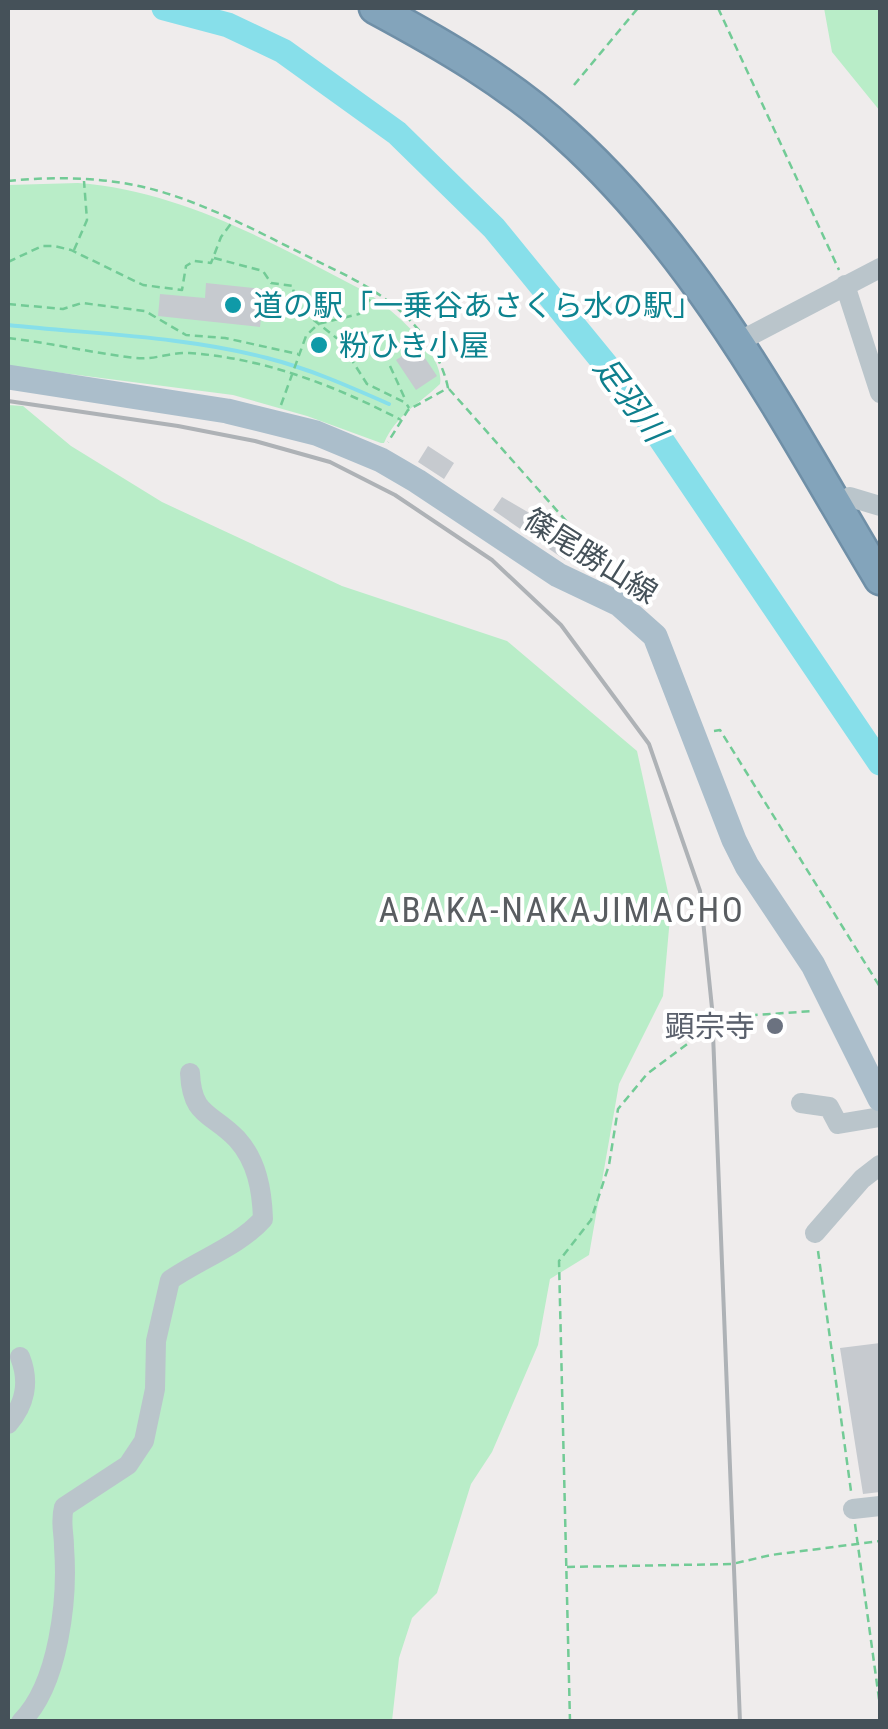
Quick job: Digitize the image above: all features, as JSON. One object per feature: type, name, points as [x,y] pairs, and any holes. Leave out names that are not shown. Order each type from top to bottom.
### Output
[{"type":"highway","points":[[375,8],[470,62],[563,132],[643,214],[744,338],[880,546]]},
{"type":"highway","points":[[413,8],[482,48],[530,82],[607,150],[699,256],[880,579]]},
{"type":"main road","name":"篠尾勝山線","points":[[8,377],[277,421],[381,460],[558,575],[620,604],[655,636],[720,806],[748,866],[814,964],[880,1099]]},
{"type":"street","points":[[744,338],[880,268]]},
{"type":"street","points":[[846,284],[880,394]]},
{"type":"street","points":[[850,497],[880,506]]},
{"type":"street","points":[[20,1722],[40,1697],[51,1668],[62,1608],[64,1508],[128,1465],[144,1441],[155,1389],[156,1341],[170,1280],[250,1233],[263,1219],[257,1172],[234,1136],[202,1114],[191,1094],[190,1073]]},
{"type":"street","points":[[801,1103],[829,1107],[838,1124],[880,1117]]},
{"type":"street","points":[[815,1234],[862,1179],[880,1165]]},
{"type":"street","points":[[8,1424],[25,1395],[20,1357]]},
{"type":"street","points":[[853,1508],[880,1506]]},
{"type":"path","points":[[574,85],[638,8]]},
{"type":"path","points":[[718,8],[846,284]]},
{"type":"path","points":[[8,181],[84,179],[126,183],[215,210],[374,292],[410,322],[437,354],[448,388],[624,586]]},
{"type":"path","points":[[73,251],[87,220],[84,179]]},
{"type":"path","points":[[8,262],[42,246],[73,251],[143,284],[182,290],[186,266],[190,262],[207,264],[214,258],[220,237],[234,220]]},
{"type":"path","points":[[214,258],[263,271],[271,283]]},
{"type":"path","points":[[264,287],[271,283],[293,286],[295,305],[338,340],[367,384],[406,403]]},
{"type":"path","points":[[277,421],[306,336],[318,324],[359,314],[374,292]]},
{"type":"path","points":[[8,304],[63,309],[82,303],[144,311],[186,335],[250,342],[298,354]]},
{"type":"path","points":[[8,338],[142,359],[187,352],[291,373],[401,420]]},
{"type":"path","points":[[390,366],[410,409]]},
{"type":"path","points":[[381,460],[410,409],[448,388]]},
{"type":"path","points":[[694,734],[720,730],[880,987]]},
{"type":"path","points":[[570,1722],[559,1261],[591,1220],[610,1164],[618,1109],[647,1074],[702,1033],[741,1016],[836,1010]]},
{"type":"path","points":[[815,1234],[880,1706]]},
{"type":"path","points":[[566,1567],[732,1564],[880,1541]]},
{"type":"green space","points":[[824,8],[880,8],[880,111],[832,52]]},
{"type":"green space","points":[[78,183],[117,188],[191,208],[366,292],[388,308],[425,346],[434,359],[440,384],[402,417],[381,443],[233,395],[8,366],[8,185]]},
{"type":"green space","points":[[8,405],[23,406],[71,446],[162,502],[342,586],[507,641],[637,751],[671,906],[663,996],[619,1084],[589,1255],[550,1279],[538,1345],[492,1452],[471,1484],[437,1593],[412,1618],[399,1658],[392,1721],[8,1721]]},
{"type":"building","name":"道の駅「一乗谷あさくら水の駅」","points":[[206,283],[264,289],[260,327],[158,316],[160,294],[205,298]]},
{"type":"building","points":[[417,346],[437,376],[416,390],[396,360]]},
{"type":"building","points":[[428,446],[454,463],[444,479],[418,462]]},
{"type":"building","points":[[502,497],[562,532],[556,541],[571,550],[565,560],[493,510]]},
{"type":"building","points":[[880,1343],[880,1492],[863,1494],[840,1348]]},
{"type":"waterway","name":"足羽川","points":[[164,8],[228,25],[283,51],[397,133],[494,228],[633,398],[880,763]]},
{"type":"waterway","points":[[8,325],[171,340],[236,351],[298,367],[389,404]]},
{"type":"railway","points":[[8,401],[255,441],[330,462],[395,495],[492,560],[561,625],[649,744],[700,891],[712,1008],[740,1722]]},
{"type":"place","name":"道の駅「一乗谷あさくら水の駅」","points":[[233,305]]},
{"type":"place","name":"粉ひき小屋","points":[[319,345]]},
{"type":"place","name":"顕宗寺","points":[[775,1026]]},
{"type":"district","name":"ABAKA-NAKAJIMACHO","points":[[562,910]]}]
